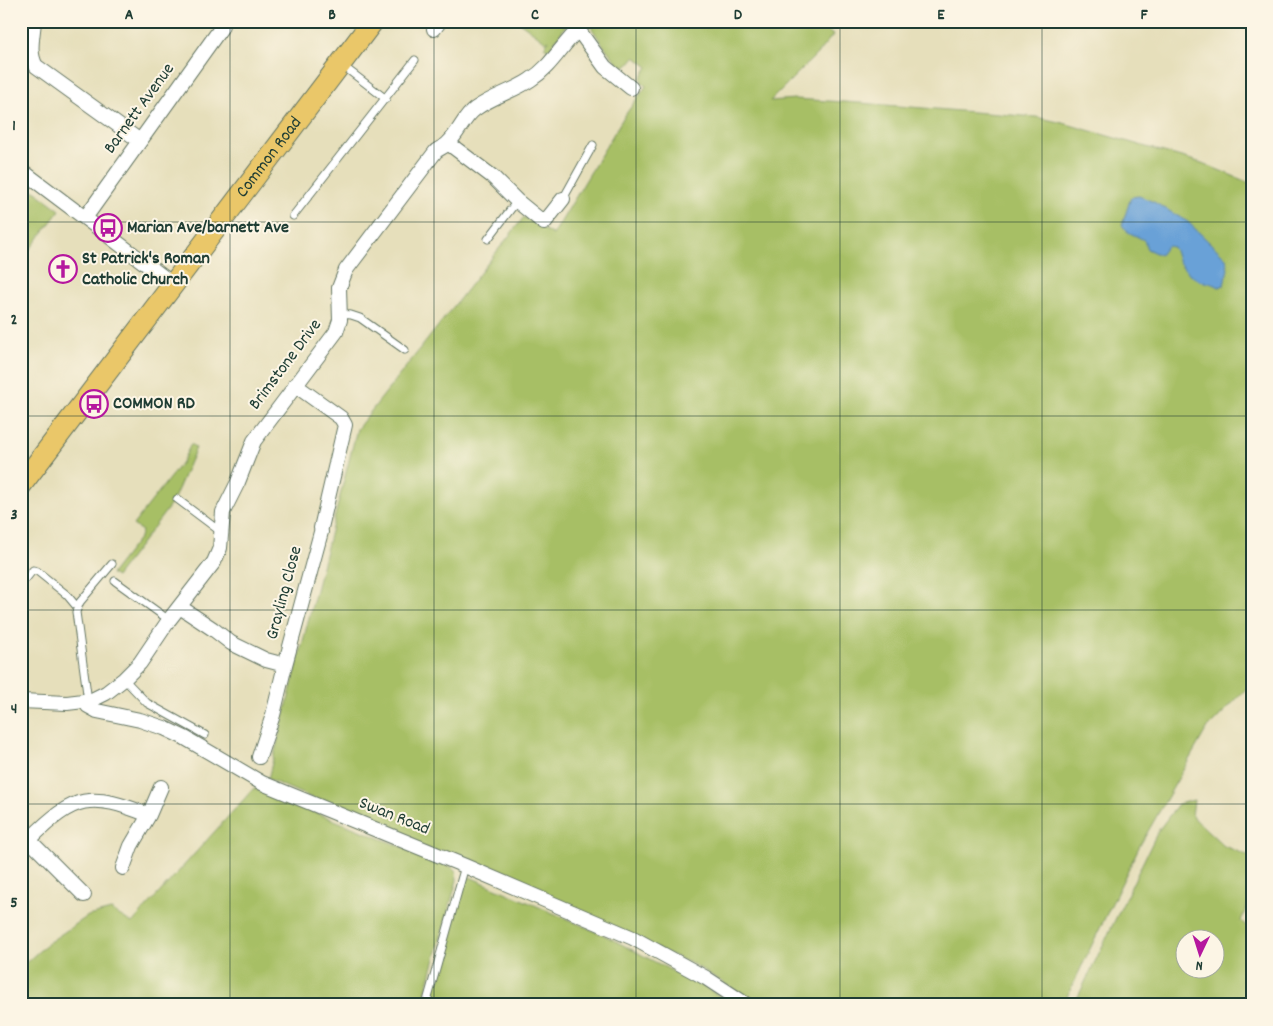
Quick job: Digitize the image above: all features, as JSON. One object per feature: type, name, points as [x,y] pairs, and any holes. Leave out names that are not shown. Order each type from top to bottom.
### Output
[{"type":"main road","name":"Common Road","points":[[21,485],[372,21]]},
{"type":"street","points":[[34,21],[31,52],[36,66],[140,141]]},
{"type":"street","name":"Barnett Avenue","points":[[85,218],[221,28],[223,21]]},
{"type":"street","points":[[575,26],[605,67],[631,88]]},
{"type":"street","name":"Brimstone Drive","points":[[88,701],[106,694],[124,680],[140,663],[169,620],[214,562],[220,548],[223,512],[238,482],[254,441],[336,332],[340,320],[339,288],[346,270],[436,151],[448,143],[474,110],[501,93],[529,81],[537,75],[556,57],[575,26]]},
{"type":"street","points":[[448,143],[493,177],[517,201],[544,223],[563,199]]},
{"type":"street","points":[[21,170],[174,285]]},
{"type":"street","name":"Grayling Close","points":[[259,757],[273,715],[321,530],[345,426],[341,418],[296,385]]},
{"type":"street","name":"Grayling Close","points":[[180,607],[230,643],[266,660],[285,664]]},
{"type":"street","points":[[21,701],[67,703],[88,701]]},
{"type":"street","name":"Swan Road","points":[[88,701],[88,706],[92,710],[140,720],[164,728],[186,738],[262,783],[634,938],[706,978],[747,1005]]},
{"type":"street","points":[[123,868],[131,846],[150,814],[161,787]]},
{"type":"street","points":[[84,895],[25,836],[80,801],[110,801],[150,814]]},
{"type":"lane","points":[[72,21],[96,24],[99,21]]},
{"type":"lane","points":[[293,216],[415,60]]},
{"type":"lane","points":[[340,64],[386,99]]},
{"type":"lane","points":[[563,199],[593,145]]},
{"type":"lane","points":[[488,239],[517,201]]},
{"type":"lane","points":[[340,314],[360,318],[405,350]]},
{"type":"lane","points":[[177,499],[221,532]]},
{"type":"lane","points":[[88,701],[83,657],[75,616],[77,607],[112,564]]},
{"type":"lane","points":[[21,585],[33,570],[37,571],[66,595],[77,607]]},
{"type":"lane","points":[[115,581],[169,620]]},
{"type":"lane","points":[[124,680],[147,703],[205,734]]},
{"type":"lane","points":[[426,1005],[464,866]]},
{"type":"green space","points":[[518,21],[564,21],[565,27],[549,50],[544,47],[549,40],[546,42]]},
{"type":"green space","points":[[587,21],[815,21],[833,35],[817,54],[770,101],[795,99],[1036,117],[1202,163],[1252,184],[1252,683],[1206,730],[1139,847],[1063,1005],[759,1005],[695,965],[268,779],[357,429],[524,217],[553,235],[623,118],[646,86],[642,83],[641,77],[648,67],[635,57],[627,66],[620,66]]},
{"type":"green space","points":[[21,181],[60,210],[21,261]]},
{"type":"green space","points":[[191,444],[196,448],[172,503],[116,577],[111,574],[140,537],[142,531],[133,525],[182,462]]},
{"type":"green space","points":[[254,788],[452,867],[456,871],[457,880],[422,1005],[21,1005],[21,967],[48,943],[88,916],[111,910],[132,923]]},
{"type":"green space","points":[[1194,800],[1192,816],[1224,846],[1252,857],[1252,894],[1241,921],[1252,931],[1252,1005],[1074,1005],[1158,831],[1178,804]]},
{"type":"green space","points":[[470,877],[606,936],[692,980],[735,1005],[429,1005],[465,879]]},
{"type":"water","points":[[1139,196],[1154,202],[1188,222],[1226,258],[1228,269],[1224,285],[1219,287],[1193,277],[1179,262],[1173,247],[1167,246],[1160,255],[1147,249],[1144,240],[1128,232],[1122,225],[1131,197]]},
{"type":"place","name":"Marian Ave/barnett Ave","points":[[108,228]]},
{"type":"place","name":"St Patrick's Roman Catholic Church","points":[[63,269]]},
{"type":"place","name":"COMMON RD","points":[[94,404]]}]
